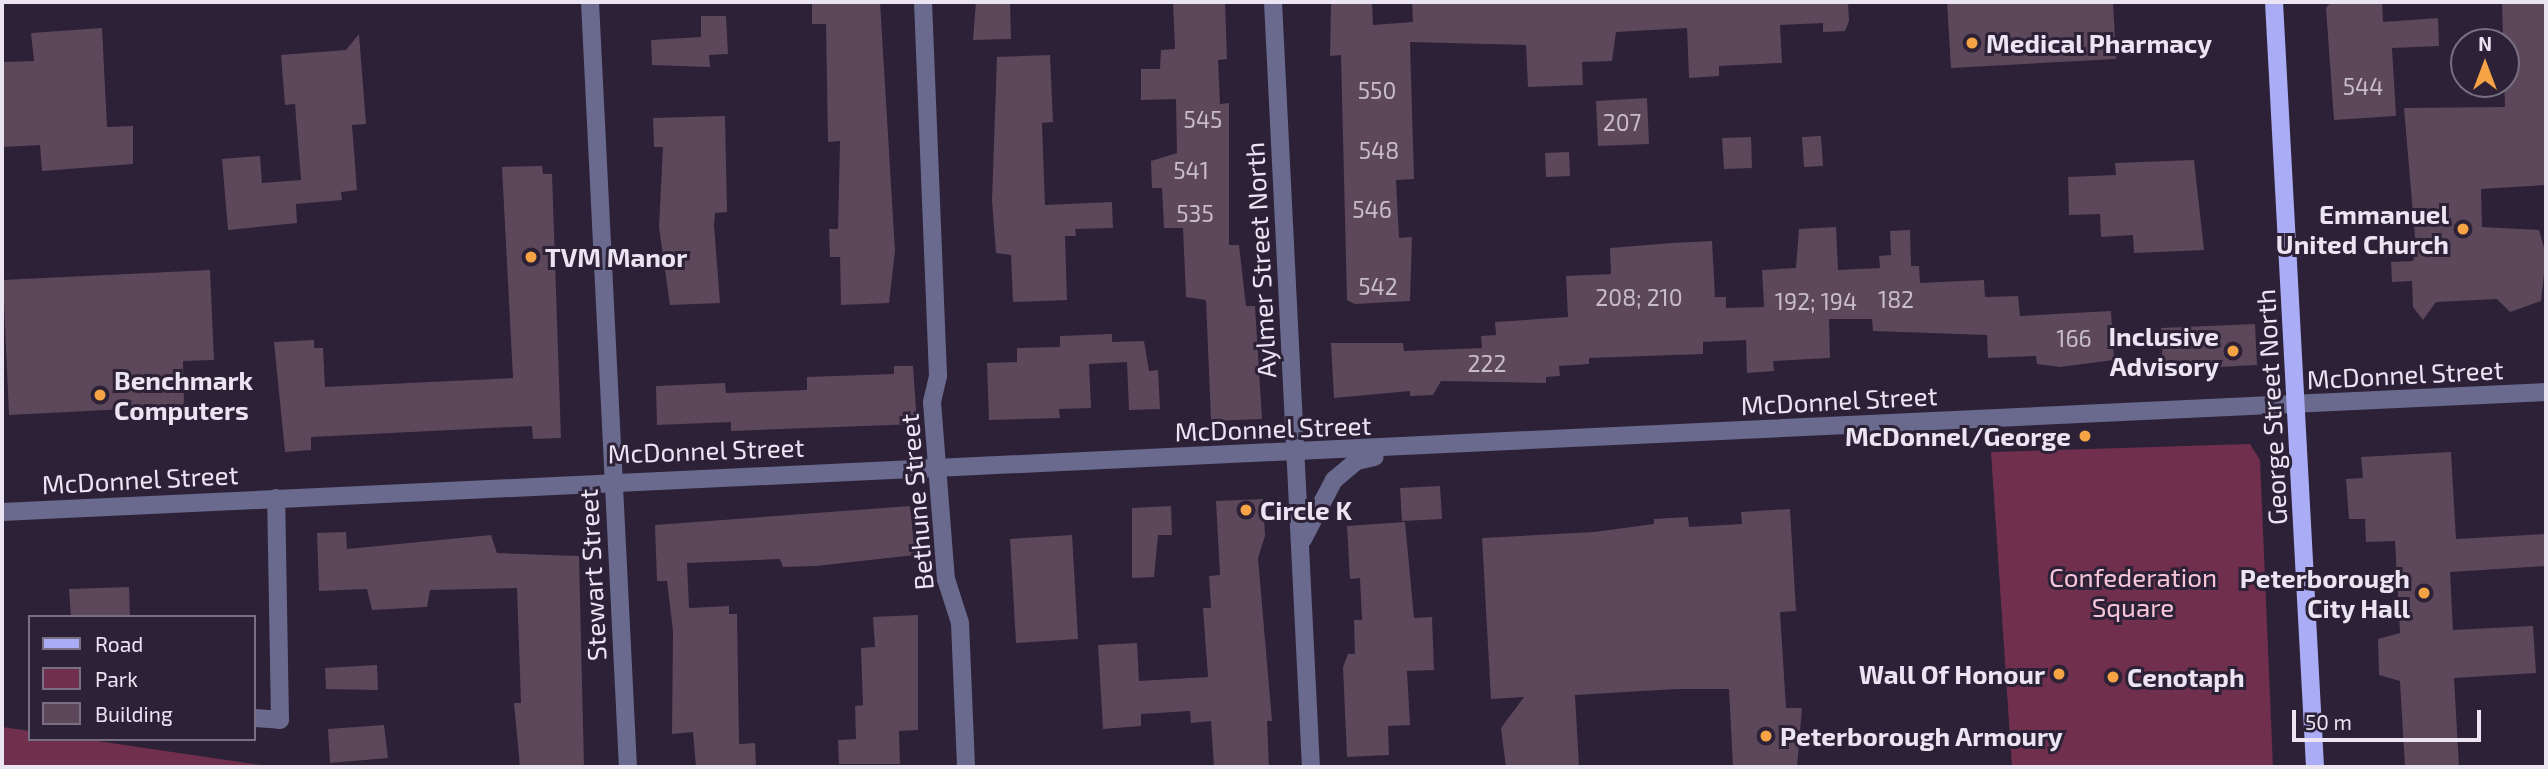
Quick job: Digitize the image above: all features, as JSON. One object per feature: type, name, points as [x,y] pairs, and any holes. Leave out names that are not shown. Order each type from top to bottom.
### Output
[{"type":"main road","name":"George Street North","points":[[2274,2],[2298,405],[2315,767]]},
{"type":"street","name":"Stewart Street","points":[[590,2],[628,767]]},
{"type":"street","name":"Bethune Street","points":[[923,2],[938,376],[932,402],[946,579],[960,623],[966,767]]},
{"type":"street","name":"Aylmer Street North","points":[[1273,2],[1311,767]]},
{"type":"street","name":"McDonnel Street","points":[[2,512],[613,481],[1297,454],[2546,392]]},
{"type":"street","points":[[1300,547],[1319,499],[1357,461],[1426,447]]},
{"type":"street","points":[[256,718],[280,720],[276,499]]},
{"type":"green space","name":"Confederation Square","points":[[2250,444],[2260,460],[2273,767],[2012,767],[1991,452]]},
{"type":"green space","points":[[2,727],[28,731],[28,741],[98,741],[274,767],[4,767]]},
{"type":"building","points":[[812,2],[880,2],[895,251],[889,303],[841,305],[840,257],[830,257],[829,229],[838,229],[840,141],[828,142],[826,24],[812,24]]},
{"type":"building","points":[[976,2],[1010,2],[1011,39],[973,40]]},
{"type":"building","points":[[1173,2],[1225,2],[1227,59],[1218,60],[1220,104],[1229,103],[1229,245],[1239,245],[1246,306],[1255,306],[1262,419],[1211,421],[1206,300],[1186,297],[1183,228],[1164,228],[1162,188],[1152,188],[1151,161],[1177,153],[1176,99],[1141,100],[1141,69],[1160,69],[1161,50],[1175,49]]},
{"type":"building","points":[[1331,2],[1372,2],[1373,25],[1413,22],[1412,2],[1848,2],[1849,21],[1845,31],[1823,32],[1823,23],[1780,25],[1782,63],[1719,66],[1719,76],[1689,78],[1687,28],[1616,32],[1612,61],[1582,62],[1583,85],[1528,87],[1526,45],[1410,42],[1414,179],[1396,180],[1399,238],[1412,237],[1410,301],[1355,304],[1347,300],[1341,55],[1330,56]]},
{"type":"building","points":[[1947,2],[2113,2],[2116,59],[1951,68]]},
{"type":"building","points":[[2331,2],[2382,2],[2383,22],[2438,18],[2439,46],[2392,48],[2396,116],[2334,120],[2326,8]]},
{"type":"building","points":[[2502,2],[2546,2],[2546,185],[2481,189],[2482,227],[2539,230],[2546,255],[2541,301],[2510,312],[2497,299],[2436,302],[2423,320],[2413,307],[2412,281],[2392,282],[2391,262],[2413,261],[2416,249],[2404,108],[2505,107],[2505,98],[2520,98],[2520,28],[2503,28]]},
{"type":"building","points":[[701,16],[726,16],[728,54],[709,55],[710,67],[652,65],[651,40],[701,37]]},
{"type":"building","points":[[102,28],[107,127],[133,126],[133,164],[42,171],[40,145],[2,147],[2,62],[34,61],[31,33]]},
{"type":"building","points":[[359,34],[366,124],[352,125],[357,190],[341,192],[342,200],[296,204],[297,223],[228,230],[222,159],[260,156],[262,183],[301,180],[295,104],[285,105],[281,55],[346,50]]},
{"type":"building","points":[[1050,55],[1053,122],[1042,123],[1045,205],[1112,202],[1113,228],[1075,229],[1076,236],[1065,236],[1067,300],[1013,302],[1011,255],[996,253],[992,200],[997,57]]},
{"type":"building","points":[[1647,98],[1649,144],[1598,146],[1596,101]]},
{"type":"building","points":[[725,116],[727,212],[715,213],[714,225],[720,303],[670,305],[659,227],[663,147],[654,147],[653,118]]},
{"type":"building","points":[[1821,136],[1823,166],[1804,167],[1802,137]]},
{"type":"building","points":[[1751,137],[1752,168],[1724,169],[1722,138]]},
{"type":"building","points":[[1569,152],[1570,176],[1546,177],[1545,153]]},
{"type":"building","points":[[2194,160],[2204,250],[2134,253],[2133,235],[2101,237],[2100,214],[2069,215],[2068,177],[2116,175],[2115,163]]},
{"type":"building","name":"TVM Manor","points":[[542,166],[543,174],[552,174],[561,438],[533,439],[532,426],[311,437],[311,450],[285,452],[274,342],[314,340],[314,348],[323,348],[325,387],[513,378],[502,167]]},
{"type":"building","points":[[1836,227],[1838,270],[1880,268],[1879,256],[1891,255],[1890,231],[1910,230],[1911,266],[1919,266],[1920,283],[1984,280],[1985,297],[2018,296],[2020,316],[2111,311],[2114,360],[2060,367],[2037,364],[2036,356],[1988,358],[1987,335],[1873,331],[1872,319],[1829,319],[1830,358],[1773,361],[1774,371],[1747,373],[1746,340],[1703,342],[1703,354],[1589,358],[1589,364],[1559,366],[1560,376],[1546,377],[1546,383],[1441,381],[1433,395],[1410,396],[1410,391],[1334,398],[1331,343],[1403,343],[1404,351],[1482,348],[1481,336],[1496,335],[1495,322],[1568,317],[1566,276],[1611,274],[1610,248],[1712,241],[1715,297],[1726,297],[1726,308],[1764,307],[1762,270],[1796,268],[1799,229]]},
{"type":"building","points":[[210,270],[214,360],[183,361],[184,406],[9,415],[3,280]]},
{"type":"building","points":[[2255,324],[2257,365],[2163,370],[2161,328]]},
{"type":"building","points":[[1112,334],[1112,342],[1144,341],[1149,371],[1158,370],[1160,409],[1129,410],[1127,362],[1089,364],[1091,408],[1059,409],[1060,418],[989,420],[987,363],[1017,362],[1017,348],[1060,347],[1060,336]]},
{"type":"building","points":[[894,366],[913,366],[917,424],[731,431],[731,422],[657,425],[656,386],[725,383],[726,393],[807,390],[807,377],[894,374]]},
{"type":"building","name":"Peterborough City Hall","points":[[2451,452],[2456,539],[2546,534],[2546,566],[2450,572],[2453,630],[2533,626],[2536,673],[2454,678],[2459,767],[2405,767],[2400,681],[2379,675],[2378,639],[2400,633],[2395,541],[2366,542],[2365,519],[2349,519],[2346,479],[2363,478],[2361,457]]},
{"type":"building","points":[[1440,486],[1442,519],[1402,521],[1400,488]]},
{"type":"building","points":[[1263,499],[1265,536],[1258,558],[1272,721],[1267,721],[1269,767],[1214,767],[1211,721],[1191,723],[1190,711],[1141,714],[1141,726],[1103,729],[1098,645],[1137,643],[1139,681],[1208,677],[1203,608],[1211,608],[1209,576],[1220,575],[1216,501]]},
{"type":"building","points":[[910,506],[915,555],[816,566],[783,567],[780,559],[687,563],[689,608],[729,606],[729,614],[737,614],[739,744],[755,743],[756,765],[696,767],[693,732],[672,734],[673,631],[667,581],[657,581],[655,525]]},
{"type":"building","points":[[1171,506],[1172,535],[1158,535],[1154,577],[1132,578],[1132,508]]},
{"type":"building","points":[[1790,509],[1796,611],[1780,612],[1786,708],[1802,708],[1797,767],[1733,767],[1729,689],[1677,689],[1575,695],[1579,767],[1506,767],[1501,728],[1524,697],[1491,699],[1482,538],[1594,532],[1654,524],[1654,519],[1688,517],[1689,527],[1742,524],[1741,512]]},
{"type":"building","points":[[1405,522],[1414,618],[1432,617],[1434,670],[1407,671],[1410,725],[1388,726],[1389,755],[1347,757],[1343,667],[1348,654],[1355,654],[1354,620],[1362,620],[1360,578],[1350,579],[1347,526]]},
{"type":"building","points":[[346,532],[347,549],[491,535],[497,553],[579,556],[584,767],[520,767],[514,703],[521,703],[517,588],[430,590],[427,607],[372,610],[367,589],[319,591],[317,533]]},
{"type":"building","points":[[1072,535],[1078,639],[1016,643],[1010,539]]},
{"type":"building","points":[[129,587],[130,615],[71,615],[69,589]]},
{"type":"building","points":[[918,615],[918,730],[899,731],[900,764],[839,764],[838,740],[856,739],[855,706],[863,705],[861,648],[875,647],[873,617]]},
{"type":"building","points":[[377,665],[378,690],[326,689],[325,668]]},
{"type":"building","points":[[384,725],[388,758],[330,763],[328,729]]},
{"type":"place","name":"Medical Pharmacy","points":[[1972,43]]},
{"type":"place","name":"Emmanuel United Church","points":[[2463,229]]},
{"type":"place","name":"TVM Manor","points":[[531,257]]},
{"type":"place","name":"Inclusive Advisory","points":[[2233,351]]},
{"type":"place","name":"Benchmark Computers","points":[[100,395]]},
{"type":"place","name":"McDonnel/George","points":[[2085,436]]},
{"type":"place","name":"Circle K","points":[[1246,510]]},
{"type":"place","name":"Peterborough City Hall","points":[[2424,593]]},
{"type":"place","name":"Wall Of Honour","points":[[2059,674]]},
{"type":"place","name":"Cenotaph","points":[[2113,677]]},
{"type":"place","name":"Peterborough Armoury","points":[[1766,736]]}]
